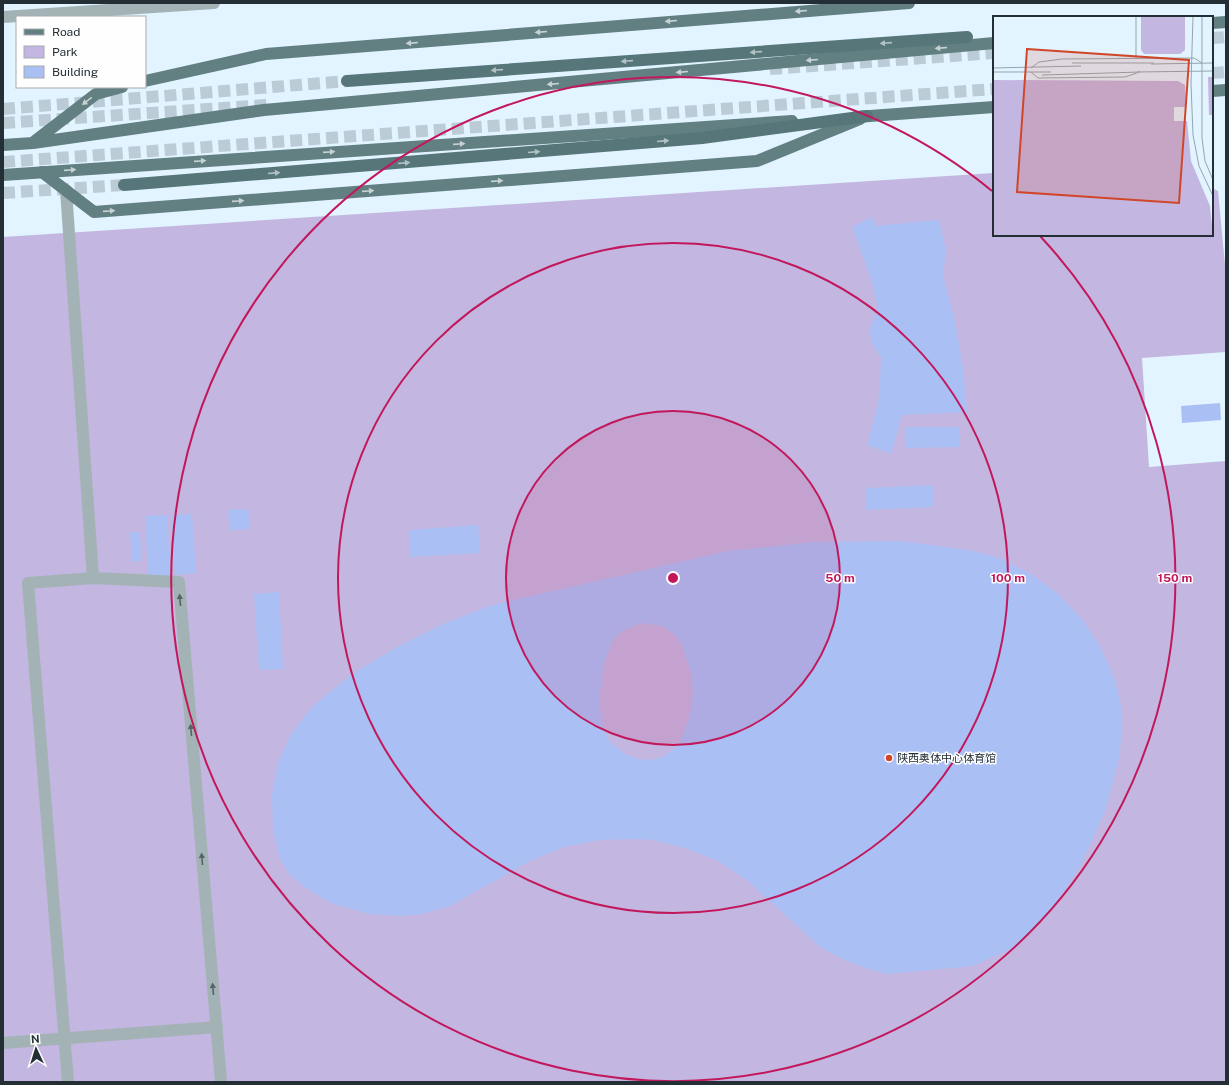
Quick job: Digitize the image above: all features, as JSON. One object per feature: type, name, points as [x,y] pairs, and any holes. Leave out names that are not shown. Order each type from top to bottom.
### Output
[{"type":"highway","points":[[347,81],[967,37]]},
{"type":"highway","points":[[124,185],[702,138],[867,116]]},
{"type":"main road","points":[[146,81],[266,54],[826,6],[909,3]]},
{"type":"main road","points":[[1213,23],[1226,22]]},
{"type":"main road","points":[[3,145],[33,143],[264,110],[993,43]]},
{"type":"main road","points":[[33,143],[96,94],[118,88]]},
{"type":"main road","points":[[1213,91],[1226,90]]},
{"type":"main road","points":[[3,174],[993,107]]},
{"type":"main road","points":[[42,172],[94,212],[757,161],[867,116]]},
{"type":"street","points":[[18,16],[214,3]]},
{"type":"street","points":[[3,17],[16,16]]},
{"type":"street","points":[[66,190],[93,578]]},
{"type":"street","points":[[68,1082],[28,583],[93,578],[179,582],[221,1082]]},
{"type":"street","points":[[3,1043],[217,1028]]},
{"type":"green space","points":[[993,173],[993,236],[1213,236],[1213,188],[1218,191],[1226,275],[1226,352],[1142,358],[1149,467],[1226,461],[1226,1082],[3,1082],[3,237]]},
{"type":"building","points":[[872,217],[876,226],[939,220],[946,250],[943,276],[955,321],[963,368],[967,412],[902,415],[891,454],[867,445],[878,404],[880,382],[881,358],[871,342],[870,329],[878,307],[870,276],[852,227]]},
{"type":"building","points":[[1220,403],[1221,420],[1182,423],[1181,406]]},
{"type":"building","points":[[905,427],[959,427],[959,447],[905,448]]},
{"type":"building","points":[[933,485],[934,507],[866,510],[866,488]]},
{"type":"building","points":[[248,509],[250,529],[230,530],[228,510]]},
{"type":"building","points":[[192,514],[196,573],[175,575],[171,515]]},
{"type":"building","points":[[167,515],[170,576],[148,577],[145,516]]},
{"type":"building","points":[[478,525],[480,553],[410,557],[409,530]]},
{"type":"building","points":[[130,532],[140,532],[142,561],[132,561]]},
{"type":"building","name":"陕西奥体中心体育馆","points":[[901,541],[968,550],[1001,559],[1031,574],[1057,593],[1082,619],[1100,646],[1115,680],[1122,710],[1122,731],[1119,759],[1104,814],[1080,866],[1066,888],[1048,913],[1015,947],[973,966],[888,974],[872,970],[846,961],[820,947],[748,881],[718,861],[685,848],[653,840],[599,840],[564,847],[528,862],[450,906],[422,914],[400,916],[369,914],[331,903],[303,886],[289,874],[280,859],[273,830],[272,795],[278,763],[290,736],[312,707],[352,674],[397,647],[443,624],[492,605],[728,551],[813,542]],"holes":[[[640,623],[663,626],[676,636],[682,646],[691,672],[693,694],[690,715],[679,745],[663,757],[653,760],[638,759],[625,754],[610,742],[603,728],[599,703],[603,666],[613,640],[622,631]]]},
{"type":"building","points":[[279,592],[283,669],[259,670],[254,594]]},
{"type":"tunnel","points":[[1213,38],[1226,37]]},
{"type":"tunnel","points":[[770,69],[993,53]]},
{"type":"tunnel","points":[[1213,73],[1226,72]]},
{"type":"tunnel","points":[[3,109],[347,81]]},
{"type":"tunnel","points":[[3,162],[993,89]]},
{"type":"tunnel","points":[[3,123],[267,105]]},
{"type":"tunnel","points":[[3,193],[124,185]]},
{"type":"place","name":"陕西奥体中心体育馆","points":[[889,758]]}]
